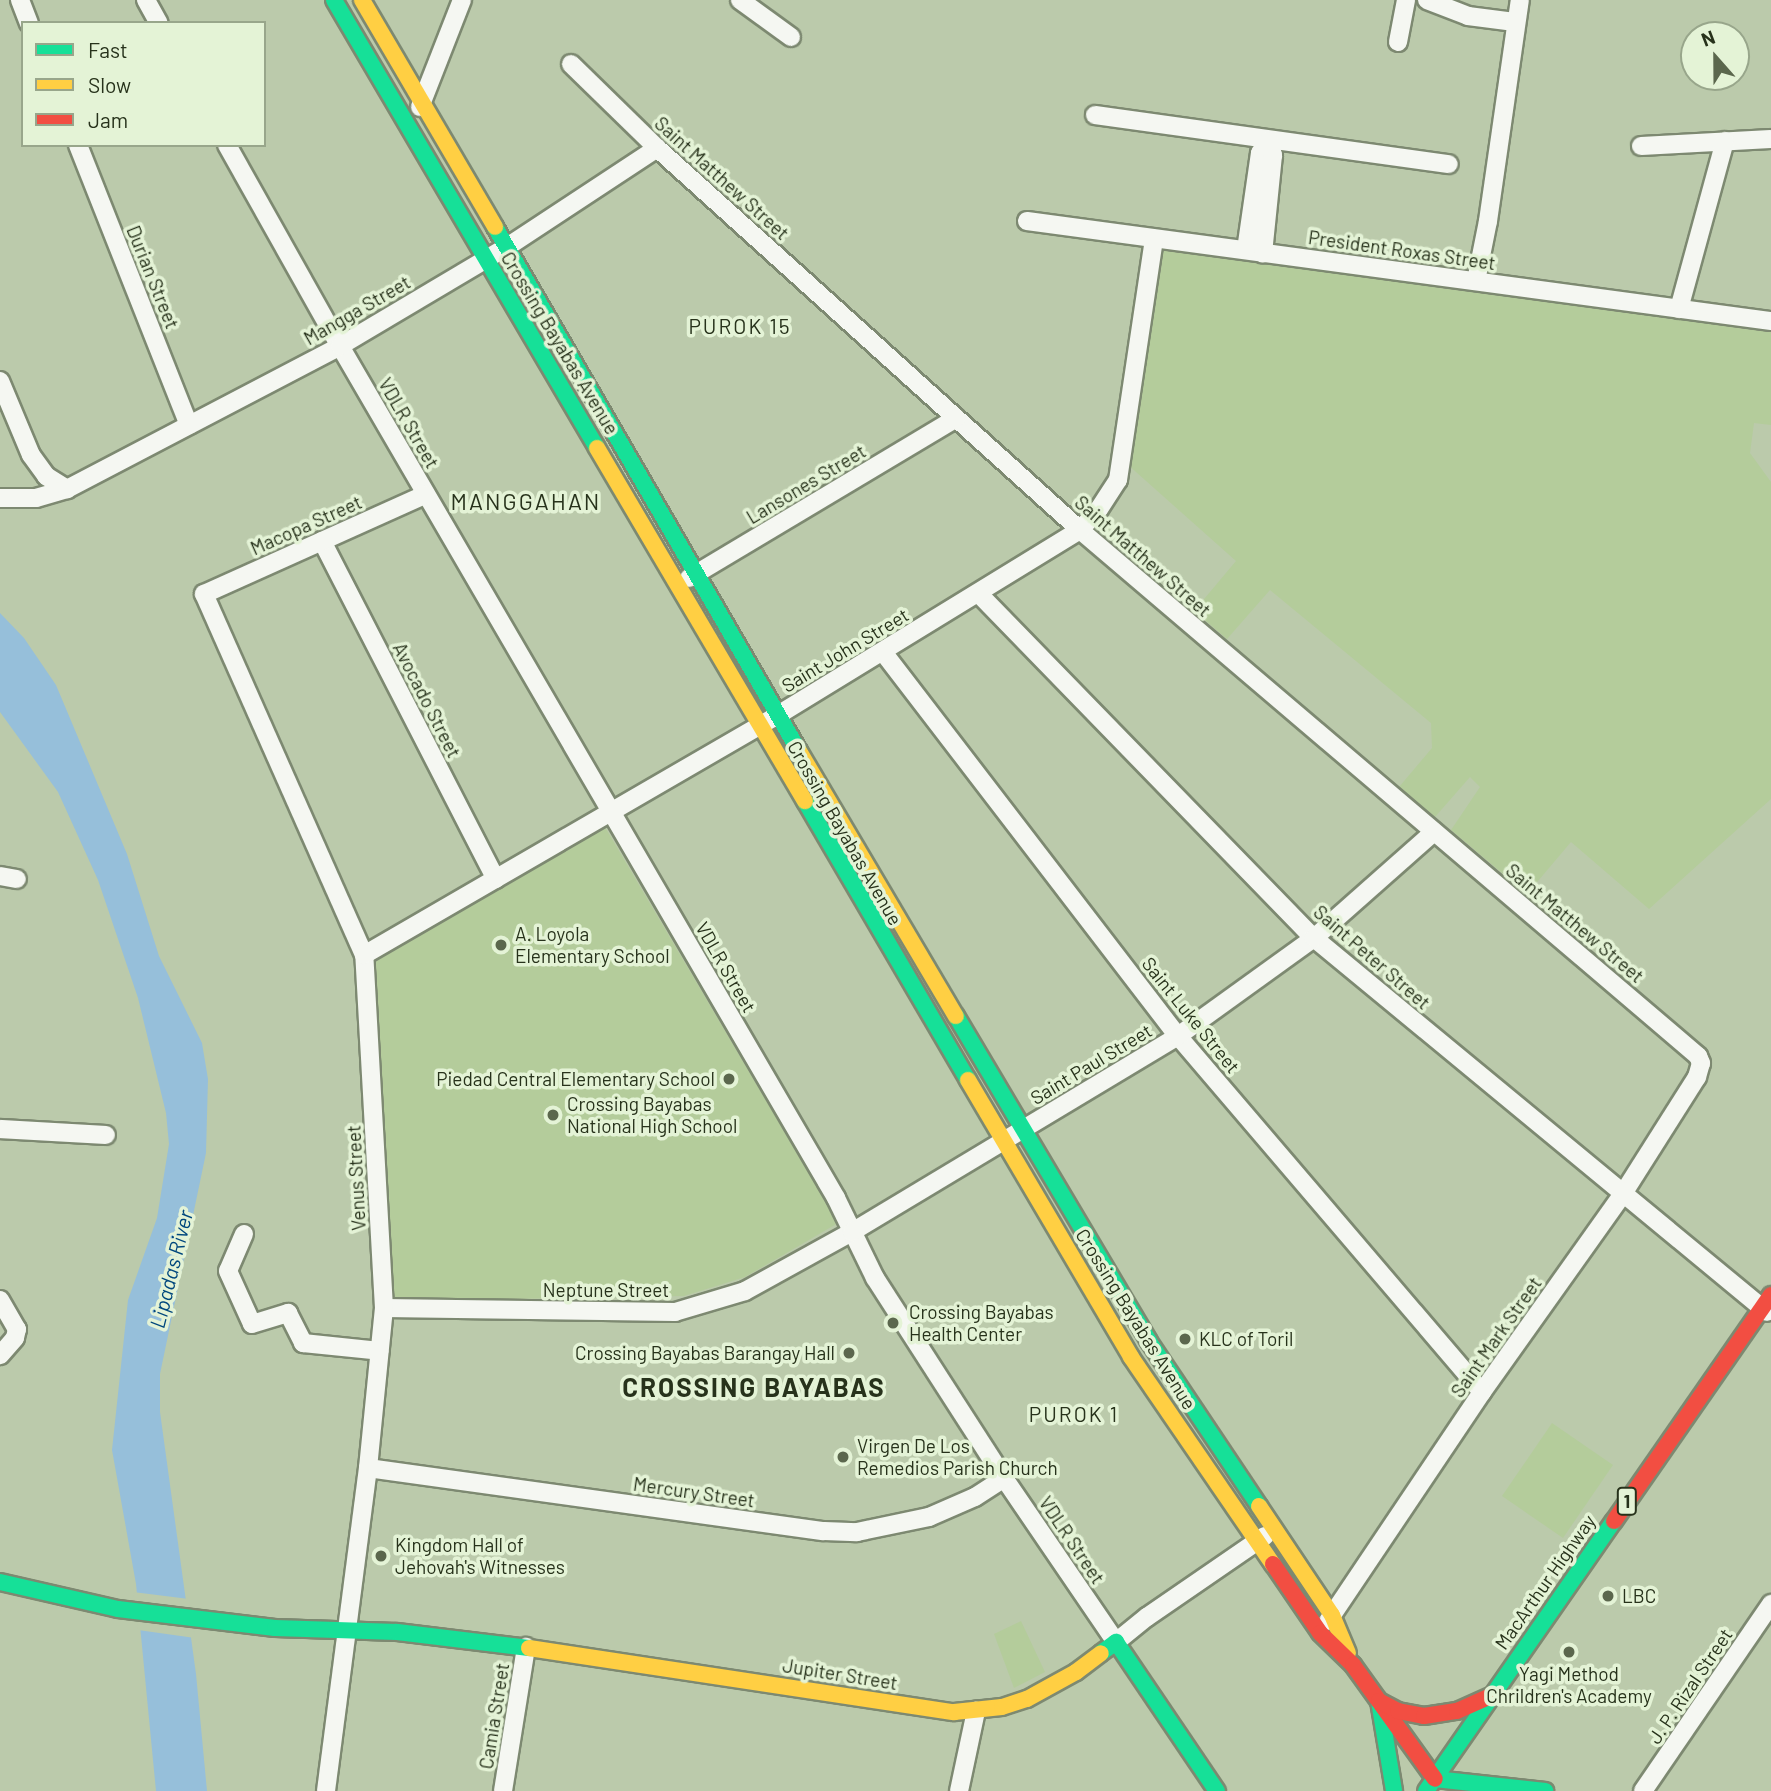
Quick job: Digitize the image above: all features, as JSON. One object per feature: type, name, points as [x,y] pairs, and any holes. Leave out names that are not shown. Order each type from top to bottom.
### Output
[{"type":"main road","name":"Crossing Bayabas Avenue","points":[[334,0],[1131,1357],[1320,1633],[1353,1665],[1435,1787]]},
{"type":"main road","name":"Crossing Bayabas Avenue","points":[[362,0],[778,715],[1148,1340],[1332,1615],[1353,1665]]},
{"type":"main road","name":"MacArthur Highway","points":[[1435,1787],[1493,1695],[1768,1306]]},
{"type":"main road","name":"Jupiter Street","points":[[0,1581],[118,1609],[233,1624],[437,1635],[932,1709],[976,1711],[1027,1699],[1076,1672],[1116,1642]]},
{"type":"main road","name":"VDLR Street","points":[[1116,1642],[1215,1790]]},
{"type":"main road","points":[[1379,1701],[1398,1711],[1424,1716],[1457,1711],[1493,1695]]},
{"type":"main road","points":[[1379,1701],[1390,1753],[1394,1791]]},
{"type":"main road","points":[[1435,1787],[1545,1791]]},
{"type":"street","points":[[20,0],[28,21]]},
{"type":"street","points":[[146,0],[158,21]]},
{"type":"street","points":[[410,129],[462,0]]},
{"type":"street","points":[[740,0],[791,37]]},
{"type":"street","points":[[1398,42],[1406,0]]},
{"type":"street","points":[[1427,0],[1468,16],[1515,23]]},
{"type":"street","points":[[1476,281],[1488,221],[1520,0]]},
{"type":"street","name":"Saint Matthew Street","points":[[571,64],[657,148],[1080,530],[1693,1049],[1701,1063]]},
{"type":"street","points":[[1095,115],[1449,164]]},
{"type":"street","points":[[1641,146],[1771,139]]},
{"type":"street","points":[[1254,251],[1273,155],[1269,141]]},
{"type":"street","points":[[1679,309],[1725,141]]},
{"type":"street","name":"Durian Street","points":[[79,147],[189,425]]},
{"type":"street","name":"VDLR Street","points":[[228,147],[340,346],[836,1198],[891,1304],[1004,1478],[1116,1642]]},
{"type":"street","name":"Mangga Street","points":[[0,498],[36,498],[67,489],[340,346],[507,247],[657,148]]},
{"type":"street","name":"President Roxas Street","points":[[1027,221],[1771,321]]},
{"type":"street","name":"Saint John Street","points":[[364,955],[778,715],[1080,530],[1099,509],[1118,480],[1154,239]]},
{"type":"street","points":[[0,381],[31,455],[46,476],[67,489]]},
{"type":"street","name":"Lansones Street","points":[[677,585],[956,418]]},
{"type":"street","name":"Macopa Street","points":[[204,594],[426,494]]},
{"type":"street","name":"Avocado Street","points":[[322,541],[496,879]]},
{"type":"street","name":"Venus Street","points":[[204,594],[364,955],[384,1308],[368,1468],[326,1791]]},
{"type":"street","name":"Saint Peter Street","points":[[979,594],[1314,938],[1622,1195],[1768,1306]]},
{"type":"street","name":"Saint Luke Street","points":[[883,652],[1178,1036],[1482,1392]]},
{"type":"street","name":"Saint Paul Street","points":[[852,1232],[1178,1036],[1314,938],[1434,832]]},
{"type":"street","name":"Saint Mark Street","points":[[1320,1633],[1482,1392],[1622,1195],[1697,1077],[1701,1063]]},
{"type":"street","points":[[0,1129],[106,1135]]},
{"type":"street","name":"Neptune Street","points":[[384,1308],[675,1312],[745,1291],[852,1232]]},
{"type":"street","points":[[244,1234],[228,1271],[252,1324],[288,1313],[303,1343],[380,1351]]},
{"type":"street","points":[[0,1300],[17,1329],[10,1346],[0,1355]]},
{"type":"street","name":"Mercury Street","points":[[368,1468],[824,1531],[857,1532],[881,1530],[929,1517],[953,1508],[1004,1478]]},
{"type":"street","name":"Jupiter Street","points":[[1116,1642],[1147,1617],[1275,1530]]},
{"type":"street","name":"J. P. Rizal Street","points":[[1643,1791],[1771,1604]]},
{"type":"street","name":"Camia Street","points":[[503,1791],[526,1647]]},
{"type":"street","points":[[959,1791],[976,1711]]},
{"type":"shaded area","points":[[1161,248],[1771,327],[1771,425],[1754,423],[1750,453],[1771,482],[1771,799],[1649,909],[1571,842],[1527,894],[1451,830],[1480,787],[1470,777],[1435,817],[1399,787],[1432,748],[1431,723],[1270,590],[1227,639],[1194,611],[1236,561],[1127,464]]},
{"type":"shaded area","name":"Crossing Bayabas National High School","points":[[605,827],[838,1223],[745,1277],[684,1296],[391,1301],[373,981],[377,956]]},
{"type":"shaded area","points":[[1552,1423],[1613,1465],[1563,1538],[1502,1496]]},
{"type":"shaded area","points":[[1021,1621],[1045,1672],[1014,1688],[994,1634]]},
{"type":"water","name":"Lipadas River","points":[[0,613],[24,638],[56,685],[127,854],[159,956],[202,1043],[208,1079],[206,1153],[160,1374],[160,1412],[196,1674],[207,1791],[156,1791],[136,1584],[112,1450],[128,1300],[157,1218],[169,1144],[166,1113],[138,998],[98,880],[58,792],[0,712]]},
{"type":"pier","points":[[133,1592],[189,1599],[195,1638],[138,1630]]},
{"type":"traffic: fast","points":[[334,0],[597,448]]},
{"type":"traffic: fast","points":[[495,227],[799,751]]},
{"type":"traffic: fast","points":[[805,801],[968,1080]]},
{"type":"traffic: fast","points":[[956,1016],[1148,1340],[1259,1506]]},
{"type":"traffic: fast","points":[[1426,1791],[1614,1521]]},
{"type":"traffic: fast","points":[[0,1582],[118,1609],[275,1628],[397,1632],[529,1648]]},
{"type":"traffic: fast","points":[[1101,1653],[1116,1642],[1217,1791]]},
{"type":"traffic: fast","points":[[1379,1701],[1394,1791]]},
{"type":"traffic: fast","points":[[1435,1779],[1545,1791]]},
{"type":"traffic: slow","points":[[362,0],[495,227]]},
{"type":"traffic: slow","points":[[597,448],[805,801]]},
{"type":"traffic: slow","points":[[799,751],[956,1016]]},
{"type":"traffic: slow","points":[[968,1080],[1131,1357],[1273,1564]]},
{"type":"traffic: slow","points":[[1259,1506],[1332,1615],[1348,1653]]},
{"type":"traffic: slow","points":[[529,1648],[954,1712],[1002,1707],[1027,1699],[1076,1672],[1101,1653]]},
{"type":"traffic: jam","points":[[1614,1521],[1771,1295]]},
{"type":"traffic: jam","points":[[1273,1564],[1320,1633],[1353,1665],[1435,1779]]},
{"type":"traffic: jam","points":[[1379,1701],[1398,1711],[1424,1716],[1457,1711],[1493,1695]]},
{"type":"place","name":"A. Loyola Elementary School","points":[[501,945]]},
{"type":"place","name":"Piedad Central Elementary School","points":[[729,1079]]},
{"type":"place","name":"Crossing Bayabas National High School","points":[[553,1115]]},
{"type":"place","name":"Crossing Bayabas Health Center","points":[[893,1323]]},
{"type":"place","name":"KLC of Toril","points":[[1185,1339]]},
{"type":"place","name":"Crossing Bayabas Barangay Hall","points":[[849,1353]]},
{"type":"place","name":"Virgen De Los Remedios Parish Church","points":[[843,1457]]},
{"type":"place","name":"Kingdom Hall of Jehovah's Witnesses","points":[[381,1556]]},
{"type":"place","name":"LBC","points":[[1608,1596]]},
{"type":"place","name":"Yagi Method Chrildren's Academy","points":[[1569,1652]]},
{"type":"district","name":"PUROK 15","points":[[740,326]]},
{"type":"district","name":"MANGGAHAN","points":[[526,501]]},
{"type":"district","name":"CROSSING BAYABAS","points":[[754,1387]]},
{"type":"district","name":"PUROK 1","points":[[1074,1414]]}]
